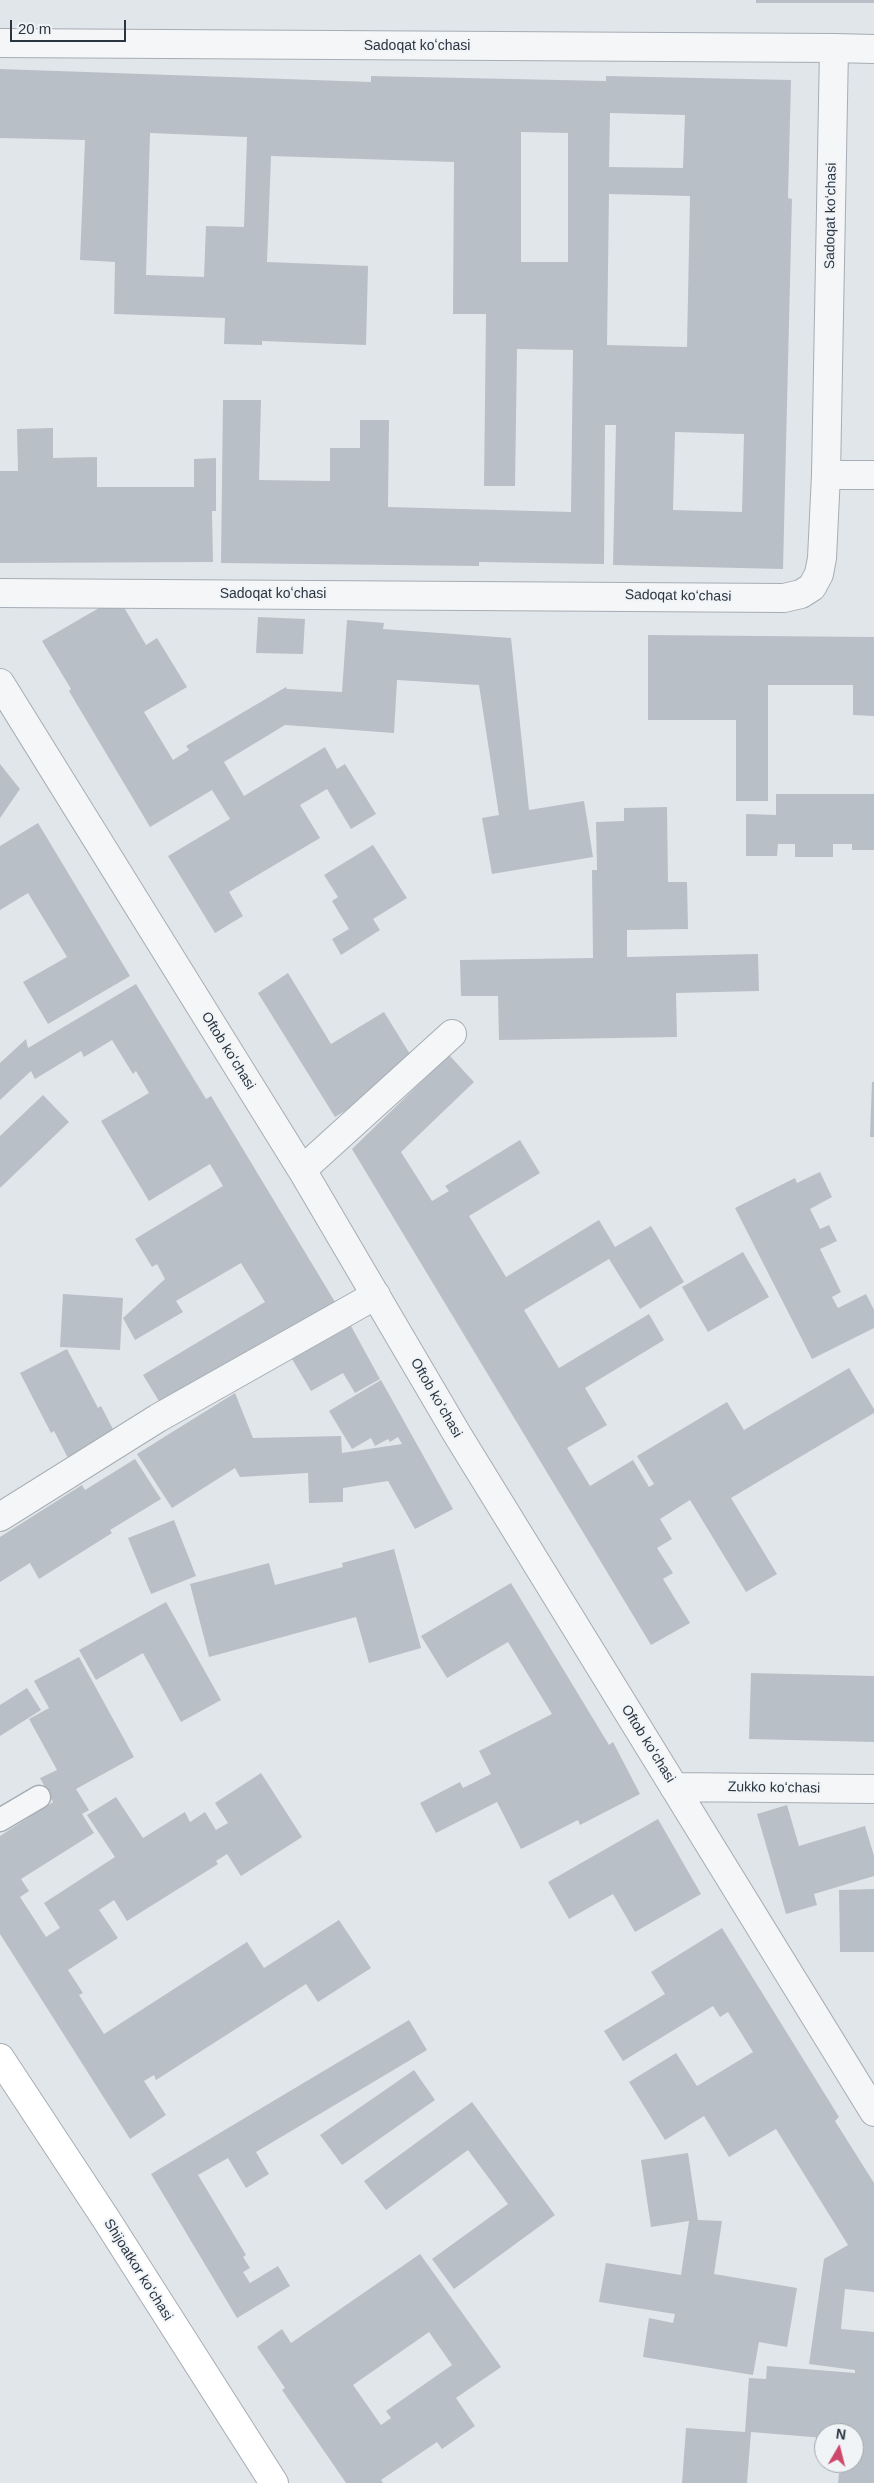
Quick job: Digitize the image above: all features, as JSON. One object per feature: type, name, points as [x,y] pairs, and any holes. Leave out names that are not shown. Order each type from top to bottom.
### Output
[{"type":"street","name":"Sadoqat koʻchasi","points":[[0,43],[874,49]]},
{"type":"street","name":"Sadoqat koʻchasi","points":[[0,593],[784,598],[801,594],[812,587],[819,574],[826,475],[834,48]]},
{"type":"street","points":[[826,475],[874,475]]},
{"type":"street","name":"Oftob koʻchasi","points":[[0,683],[302,1170],[462,1443],[874,2112]]},
{"type":"street","points":[[302,1170],[452,1034]]},
{"type":"street","points":[[0,1517],[158,1418],[376,1295]]},
{"type":"street","name":"Zukko koʻchasi","points":[[674,1786],[874,1789]]},
{"type":"street","name":"Shijoatkor koʻchasi","points":[[0,2058],[106,2219],[274,2483]]},
{"type":"lane","points":[[0,1820],[40,1797]]},
{"type":"building","points":[[756,0],[874,0],[874,3],[756,3]]},
{"type":"building","points":[[0,69],[371,82],[371,76],[606,81],[606,76],[791,80],[788,198],[792,199],[783,569],[613,565],[616,425],[605,425],[604,564],[479,562],[479,566],[221,563],[223,400],[261,400],[259,480],[330,481],[330,448],[360,448],[360,420],[389,420],[388,507],[571,512],[573,350],[517,349],[515,486],[484,486],[486,314],[453,314],[454,162],[271,156],[267,262],[368,266],[366,345],[262,341],[262,345],[224,344],[225,318],[114,314],[115,262],[80,260],[85,140],[0,138]],"holes":[[[610,113],[685,115],[683,168],[609,167]],[[521,132],[568,133],[568,262],[521,262]],[[150,133],[247,137],[244,227],[206,226],[204,277],[146,275]],[[609,194],[690,196],[687,347],[607,345]],[[675,432],[744,434],[742,512],[673,510]]]},
{"type":"building","points":[[53,428],[53,458],[97,457],[97,487],[194,487],[194,459],[216,458],[216,511],[212,511],[213,562],[0,563],[0,471],[18,471],[17,429]]},
{"type":"building","points":[[118,597],[146,645],[157,638],[187,687],[144,712],[173,760],[189,750],[186,746],[286,687],[287,689],[342,692],[347,620],[384,623],[383,629],[511,638],[529,810],[584,801],[593,857],[492,874],[482,818],[499,815],[479,685],[397,680],[394,733],[285,725],[224,762],[244,796],[325,747],[337,769],[345,764],[376,814],[351,829],[327,789],[300,805],[320,838],[229,892],[243,916],[215,933],[168,856],[230,819],[212,790],[150,827],[69,691],[71,689],[42,641]]},
{"type":"building","points":[[258,617],[305,619],[303,654],[256,653]]},
{"type":"building","points":[[648,635],[874,637],[874,716],[853,715],[853,685],[768,685],[768,801],[736,801],[736,720],[648,720]]},
{"type":"building","points":[[0,764],[20,789],[0,818]]},
{"type":"building","points":[[776,794],[874,794],[874,850],[852,850],[852,844],[833,844],[833,857],[795,857],[795,844],[778,844],[777,856],[746,856],[746,814],[776,815]]},
{"type":"building","points":[[667,807],[668,882],[687,882],[688,929],[627,930],[627,957],[758,954],[759,991],[676,993],[677,1037],[499,1040],[498,996],[461,996],[460,960],[593,958],[592,870],[597,870],[596,822],[624,821],[624,808]]},
{"type":"building","points":[[38,823],[130,976],[48,1024],[23,982],[67,957],[28,893],[0,910],[0,846]]},
{"type":"building","points":[[373,845],[407,898],[373,919],[380,930],[341,955],[332,939],[349,929],[332,901],[338,897],[324,875]]},
{"type":"building","points":[[288,973],[331,1044],[384,1012],[413,1059],[394,1081],[335,1117],[258,993]]},
{"type":"building","points":[[136,984],[206,1099],[211,1096],[335,1302],[162,1406],[143,1375],[265,1302],[241,1263],[176,1301],[183,1312],[135,1340],[123,1318],[165,1279],[157,1264],[152,1267],[135,1239],[223,1186],[210,1164],[149,1201],[101,1121],[149,1093],[136,1071],[133,1074],[112,1040],[84,1057],[81,1051],[35,1079],[31,1071],[0,1100],[0,1063],[26,1039],[28,1048]]},
{"type":"building","points":[[449,1055],[474,1082],[401,1152],[432,1201],[449,1191],[445,1186],[520,1140],[540,1173],[469,1216],[506,1277],[599,1220],[615,1247],[651,1226],[684,1282],[640,1309],[609,1259],[524,1310],[559,1368],[649,1314],[664,1340],[585,1388],[607,1425],[567,1448],[590,1486],[633,1460],[649,1487],[654,1484],[637,1456],[727,1402],[744,1430],[849,1368],[874,1409],[874,1413],[731,1498],[777,1574],[746,1592],[690,1500],[660,1519],[672,1539],[657,1548],[673,1573],[663,1579],[690,1623],[651,1645],[352,1149]]},
{"type":"building","points":[[872,1082],[874,1082],[874,1137],[870,1137]]},
{"type":"building","points":[[43,1095],[69,1122],[0,1188],[0,1136]]},
{"type":"building","points":[[820,1172],[832,1197],[810,1209],[820,1229],[829,1225],[837,1241],[820,1249],[841,1292],[832,1297],[838,1308],[866,1294],[874,1310],[874,1328],[812,1359],[735,1208],[795,1178],[797,1183]]},
{"type":"building","points":[[743,1252],[769,1297],[708,1332],[682,1287]]},
{"type":"building","points":[[63,1294],[123,1298],[120,1350],[60,1347]]},
{"type":"building","points":[[351,1326],[380,1379],[355,1393],[343,1373],[311,1391],[292,1359]]},
{"type":"building","points":[[67,1349],[98,1408],[101,1406],[115,1433],[68,1458],[54,1431],[51,1433],[20,1373]]},
{"type":"building","points":[[381,1380],[453,1509],[415,1529],[388,1481],[343,1488],[343,1502],[309,1503],[308,1473],[240,1477],[235,1468],[172,1508],[137,1454],[235,1393],[253,1438],[341,1436],[342,1453],[402,1444],[398,1437],[390,1442],[388,1439],[375,1446],[371,1438],[352,1449],[329,1411]]},
{"type":"building","points":[[135,1459],[161,1499],[110,1530],[112,1533],[39,1579],[30,1563],[0,1582],[0,1537],[82,1485],[85,1490]]},
{"type":"building","points":[[174,1520],[196,1576],[151,1594],[128,1538]]},
{"type":"building","points":[[394,1549],[421,1648],[369,1663],[356,1617],[209,1657],[190,1584],[269,1563],[275,1585],[343,1567],[342,1563]]},
{"type":"building","points":[[511,1583],[609,1745],[613,1742],[640,1794],[580,1825],[578,1820],[521,1849],[497,1802],[436,1833],[420,1803],[460,1782],[463,1788],[491,1774],[479,1751],[552,1714],[508,1642],[447,1678],[421,1636]]},
{"type":"building","points":[[166,1602],[221,1700],[181,1722],[143,1653],[96,1680],[79,1650]]},
{"type":"building","points":[[79,1657],[134,1757],[76,1789],[89,1810],[82,1814],[94,1833],[21,1879],[29,1891],[20,1897],[46,1937],[60,1928],[44,1903],[115,1857],[87,1815],[116,1797],[143,1838],[185,1812],[190,1822],[205,1812],[216,1830],[228,1823],[215,1803],[261,1773],[302,1837],[241,1876],[227,1854],[216,1861],[218,1864],[127,1921],[114,1900],[99,1910],[118,1938],[68,1970],[83,1993],[79,1995],[104,2034],[247,1942],[264,1968],[339,1920],[371,1968],[318,2002],[306,1984],[156,2080],[154,2075],[144,2081],[166,2115],[130,2139],[0,1934],[0,1836],[53,1802],[40,1778],[57,1770],[29,1719],[49,1708],[34,1681]]},
{"type":"building","points":[[751,1673],[874,1676],[874,1742],[749,1739]]},
{"type":"building","points":[[27,1688],[41,1710],[0,1736],[0,1705]]},
{"type":"building","points":[[787,1805],[799,1846],[865,1826],[874,1856],[874,1876],[814,1894],[817,1905],[786,1914],[757,1814]]},
{"type":"building","points":[[658,1819],[701,1894],[635,1932],[613,1894],[569,1919],[548,1882]]},
{"type":"building","points":[[874,1889],[874,1952],[840,1952],[839,1890]]},
{"type":"building","points":[[722,1928],[839,2117],[835,2121],[874,2183],[874,2292],[845,2289],[841,2329],[874,2332],[874,2483],[838,2483],[839,2473],[864,2473],[864,2423],[814,2423],[814,2437],[751,2432],[747,2483],[682,2483],[686,2428],[745,2432],[749,2378],[766,2379],[767,2366],[855,2373],[855,2370],[809,2364],[824,2259],[848,2245],[776,2129],[729,2157],[704,2116],[665,2140],[629,2082],[676,2053],[697,2086],[753,2052],[728,2012],[720,2017],[713,2006],[623,2061],[604,2031],[665,1994],[651,1972]]},
{"type":"building","points":[[409,2020],[427,2050],[256,2152],[269,2174],[246,2188],[228,2158],[198,2175],[246,2255],[243,2257],[250,2268],[243,2272],[250,2283],[278,2266],[290,2286],[237,2318],[151,2174]]},
{"type":"building","points":[[414,2070],[435,2100],[342,2165],[320,2135]]},
{"type":"building","points":[[472,2102],[555,2215],[454,2289],[432,2259],[508,2204],[468,2150],[386,2210],[364,2181]]},
{"type":"building","points":[[688,2153],[698,2220],[722,2221],[714,2274],[797,2288],[787,2347],[759,2342],[753,2375],[643,2357],[649,2318],[673,2323],[675,2314],[599,2302],[606,2263],[681,2275],[689,2221],[651,2227],[641,2160]]},
{"type":"building","points":[[420,2254],[501,2367],[456,2398],[475,2426],[442,2449],[437,2442],[381,2480],[383,2483],[346,2483],[282,2390],[285,2388],[257,2347],[282,2329],[291,2343]],"holes":[[[429,2332],[452,2365],[386,2411],[391,2418],[381,2425],[353,2385]]]}]
